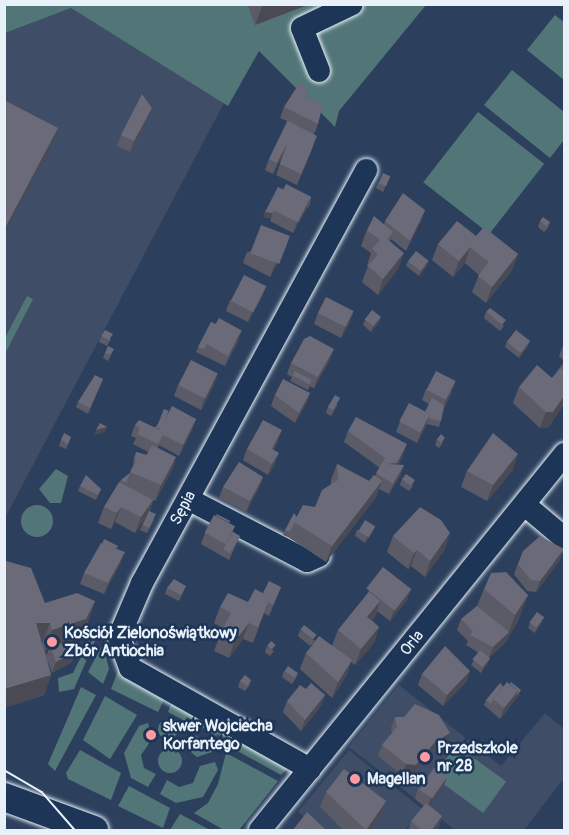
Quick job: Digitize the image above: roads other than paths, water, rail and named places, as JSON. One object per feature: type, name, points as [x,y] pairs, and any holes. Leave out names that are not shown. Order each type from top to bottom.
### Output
[{"type":"main road","points":[[4,797],[94,831]]},
{"type":"street","points":[[319,71],[302,28],[352,4]]},
{"type":"street","name":"Sępia","points":[[310,769],[130,668],[122,658],[119,630],[366,170]]},
{"type":"street","name":"Orla","points":[[260,831],[564,454]]},
{"type":"street","points":[[188,499],[307,561],[319,556]]},
{"type":"street","points":[[525,505],[564,538]]},
{"type":"tram line","points":[[4,770],[42,792],[75,830]]},
{"type":"place","name":"Kościół Zielonoświątkowy Zbór Antiochia","points":[[52,642]]},
{"type":"place","name":"skwer Wojciecha Korfantego","points":[[151,735]]},
{"type":"place","name":"Przedszkole nr 28","points":[[425,757]]},
{"type":"place","name":"Magellan","points":[[355,779]]}]
